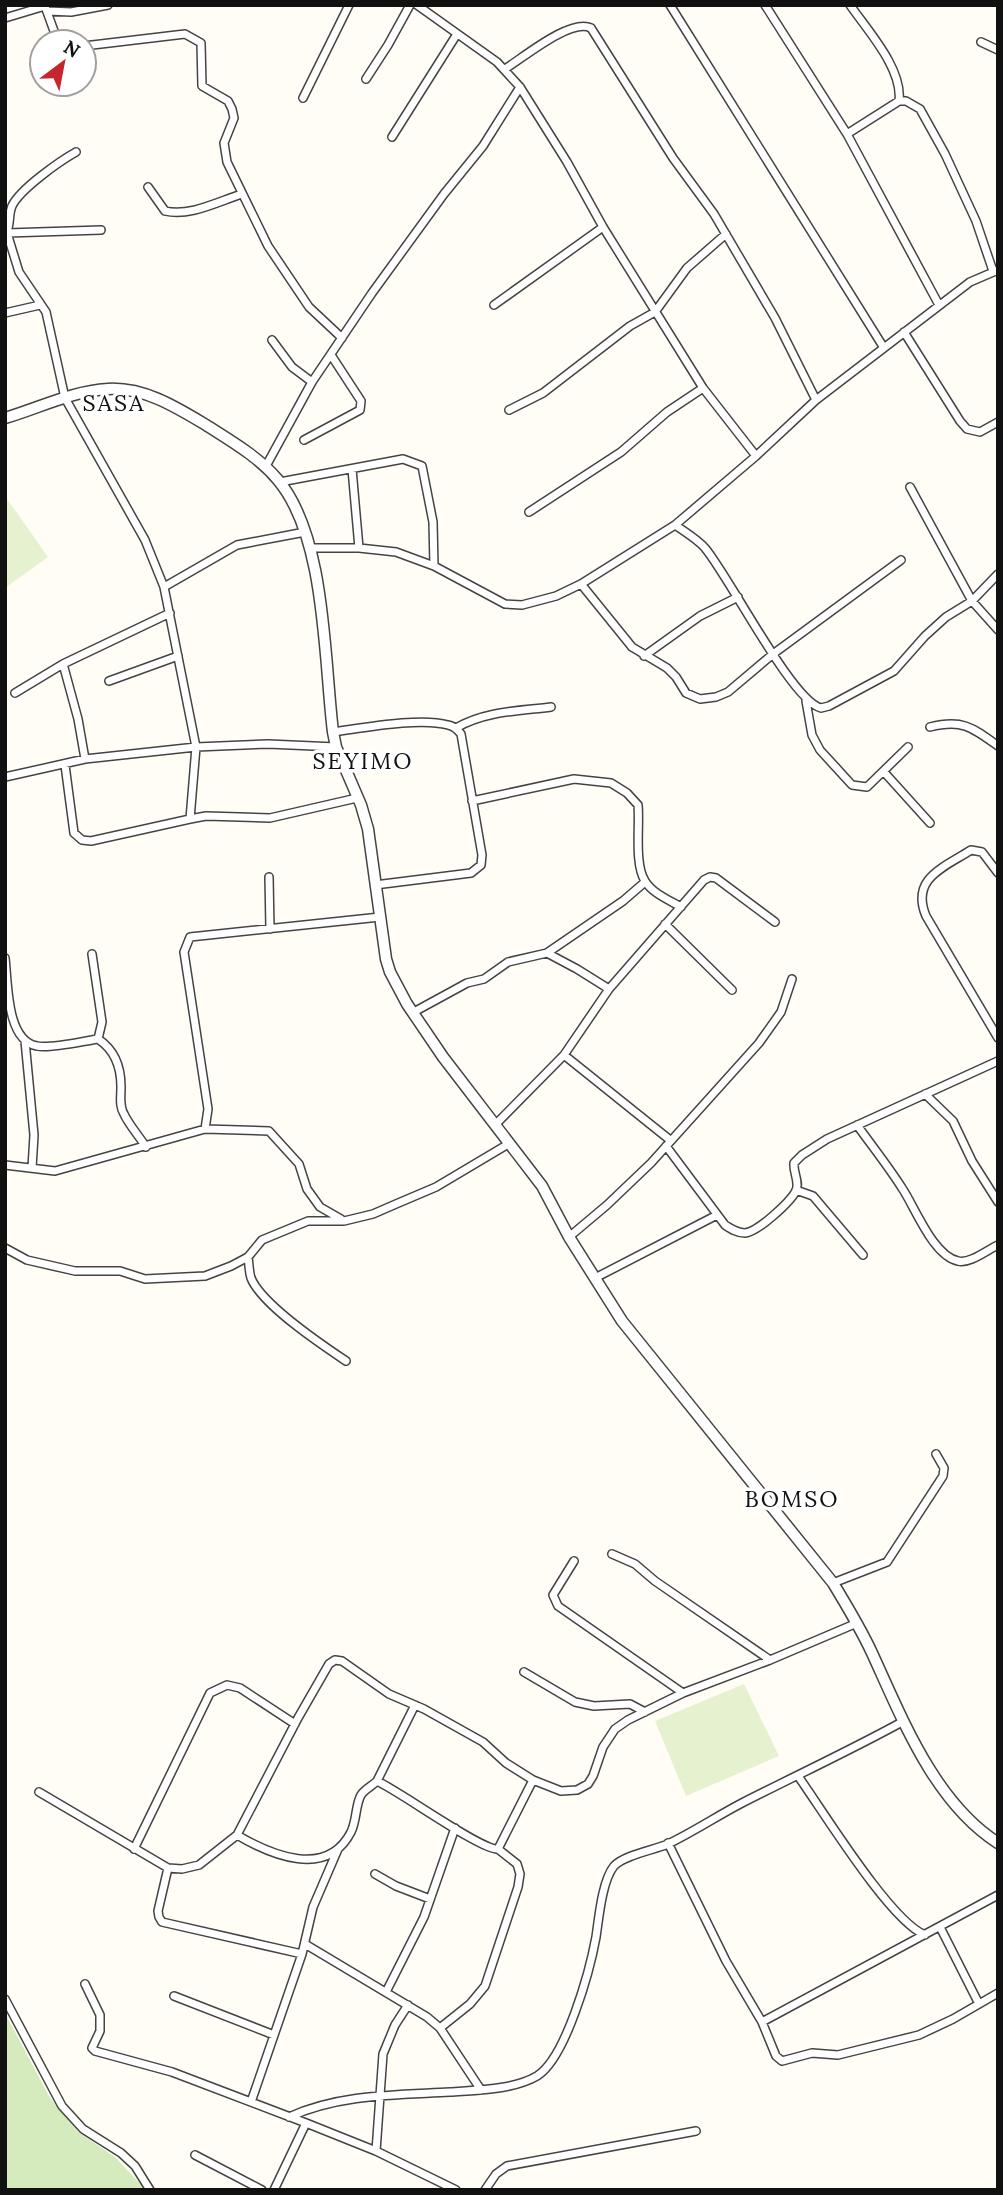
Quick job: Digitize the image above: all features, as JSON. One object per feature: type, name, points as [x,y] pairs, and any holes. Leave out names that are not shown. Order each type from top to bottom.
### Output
[{"type":"street","points":[[5,18],[45,7],[71,12],[108,5]]},
{"type":"street","points":[[303,98],[349,5]]},
{"type":"street","points":[[366,79],[410,5]]},
{"type":"street","points":[[670,5],[884,348]]},
{"type":"street","points":[[765,5],[847,134],[939,305]]},
{"type":"street","points":[[850,5],[890,63],[898,82],[899,101]]},
{"type":"street","points":[[421,6],[505,69],[520,87],[703,388],[756,456]]},
{"type":"street","points":[[45,7],[53,28]]},
{"type":"street","points":[[505,69],[568,28],[581,25],[592,28],[673,158],[726,234],[769,307],[816,400]]},
{"type":"street","points":[[98,44],[186,34],[201,43],[202,86],[228,101],[232,109],[234,118],[224,143],[227,162],[242,194],[268,246],[295,289],[309,307],[342,338]]},
{"type":"street","points":[[392,136],[457,34]]},
{"type":"street","points":[[981,42],[998,50]]},
{"type":"street","points":[[266,466],[312,382],[372,293],[444,194],[483,146],[520,87]]},
{"type":"street","points":[[311,548],[359,548],[396,552],[434,566],[505,604],[522,605],[540,601],[580,584],[675,526],[816,400],[970,282],[995,270],[976,220],[920,109],[899,101],[847,134]]},
{"type":"street","points":[[76,152],[44,173],[16,201],[6,233],[19,272],[46,312],[65,398],[145,540],[164,587],[196,747],[190,819]]},
{"type":"street","points":[[148,187],[165,211],[174,213],[200,208],[242,194]]},
{"type":"street","points":[[494,305],[603,227]]},
{"type":"street","points":[[6,233],[101,230]]},
{"type":"street","points":[[509,410],[543,393],[610,340],[655,312],[687,268],[726,234]]},
{"type":"street","points":[[5,313],[40,305]]},
{"type":"street","points":[[904,332],[945,399],[967,429],[980,432],[998,422]]},
{"type":"street","points":[[272,340],[292,367],[312,382]]},
{"type":"street","points":[[304,440],[360,410],[361,401],[331,355]]},
{"type":"street","points":[[528,512],[621,452],[667,412],[703,388]]},
{"type":"street","points":[[5,418],[85,392],[109,389],[147,395],[173,405],[237,445],[266,466],[280,482],[311,548],[322,618],[333,732],[336,747],[368,829],[390,972],[412,1013],[443,1057],[542,1186],[569,1237],[597,1277],[622,1321],[833,1583],[857,1623],[902,1722],[924,1760],[949,1796],[972,1821],[998,1843]]},
{"type":"street","points":[[280,482],[403,459],[422,466],[433,522],[434,566]]},
{"type":"street","points":[[352,469],[359,548]]},
{"type":"street","points":[[910,487],[972,601],[998,630]]},
{"type":"street","points":[[675,526],[703,545],[806,700],[812,735],[820,750],[852,785],[867,786],[908,747]]},
{"type":"street","points":[[164,587],[237,545],[305,532]]},
{"type":"street","points":[[580,584],[620,634],[645,656],[667,668],[686,694],[700,699],[728,692],[773,654],[901,560]]},
{"type":"street","points":[[806,700],[821,708],[829,706],[894,671],[946,617],[972,601],[998,574]]},
{"type":"street","points":[[645,656],[700,616],[738,597]]},
{"type":"street","points":[[15,694],[64,664],[170,613]]},
{"type":"street","points":[[109,681],[178,656]]},
{"type":"street","points":[[64,664],[85,759]]},
{"type":"street","points":[[456,728],[472,718],[551,707]]},
{"type":"street","points":[[333,732],[430,723],[448,724],[461,734],[482,855],[481,865],[471,873],[375,885]]},
{"type":"street","points":[[930,727],[948,723],[967,725],[998,746]]},
{"type":"street","points":[[5,777],[85,759],[196,747],[247,744],[336,747]]},
{"type":"street","points":[[65,765],[74,833],[82,841],[206,816],[271,818],[357,798]]},
{"type":"street","points":[[884,772],[930,823]]},
{"type":"street","points":[[472,801],[574,779],[611,783],[638,804],[640,862],[645,881],[654,891],[681,907]]},
{"type":"street","points":[[998,873],[982,852],[971,850],[929,877],[921,891],[926,916],[998,1038]]},
{"type":"street","points":[[269,877],[270,929]]},
{"type":"street","points":[[496,1124],[564,1055],[609,989],[704,880],[716,878],[775,922]]},
{"type":"street","points":[[412,1013],[467,983],[484,979],[508,962],[547,953],[623,901],[645,881]]},
{"type":"street","points":[[205,1129],[208,1109],[185,947],[190,937],[380,917]]},
{"type":"street","points":[[666,923],[732,990]]},
{"type":"street","points":[[547,953],[609,989]]},
{"type":"street","points":[[92,954],[102,1022],[98,1040]]},
{"type":"street","points":[[5,958],[17,1033],[37,1047],[98,1040],[104,1044],[117,1060],[123,1114],[146,1147]]},
{"type":"street","points":[[569,1237],[607,1205],[759,1044],[781,1012],[792,979]]},
{"type":"street","points":[[25,1041],[34,1124],[32,1168]]},
{"type":"street","points":[[564,1055],[668,1143],[717,1215],[732,1230],[748,1233],[780,1209],[796,1190],[798,1186],[793,1169],[797,1160],[813,1146],[998,1061]]},
{"type":"street","points":[[925,1094],[953,1121],[972,1161],[998,1202]]},
{"type":"street","points":[[857,1125],[898,1181],[929,1234],[944,1253],[957,1261],[966,1261],[998,1245]]},
{"type":"street","points":[[5,1165],[55,1171],[205,1129],[269,1131],[299,1164],[307,1189],[320,1207],[344,1221]]},
{"type":"street","points":[[5,1248],[27,1260],[75,1271],[120,1271],[145,1279],[205,1276],[248,1256],[262,1240],[308,1221],[344,1221],[373,1214],[436,1187],[510,1143]]},
{"type":"street","points":[[796,1190],[813,1196],[863,1255]]},
{"type":"street","points":[[597,1277],[717,1215]]},
{"type":"street","points":[[248,1256],[251,1278],[268,1300],[306,1335],[346,1361]]},
{"type":"street","points":[[833,1583],[887,1562],[943,1476],[944,1468],[936,1454]]},
{"type":"street","points":[[612,1554],[635,1564],[655,1581],[770,1660]]},
{"type":"street","points":[[574,1561],[553,1595],[558,1606],[683,1693]]},
{"type":"street","points":[[39,1792],[168,1868],[182,1869],[199,1865],[237,1835],[317,1683],[329,1664],[335,1660],[342,1661],[389,1694],[415,1704],[483,1742],[506,1763],[533,1780],[561,1791],[578,1790],[588,1784],[593,1776],[603,1747],[615,1729],[628,1720],[683,1693],[857,1623]]},
{"type":"street","points":[[524,1672],[575,1702],[594,1706],[631,1704],[646,1712]]},
{"type":"street","points":[[134,1849],[210,1693],[226,1685],[240,1688],[295,1724]]},
{"type":"street","points":[[237,1835],[277,1855],[302,1860],[324,1857],[338,1848],[351,1833],[356,1821],[359,1798],[377,1781],[415,1704]]},
{"type":"street","points":[[289,2117],[321,2105],[379,2096],[481,2090],[526,2082],[540,2074],[567,2033],[591,1962],[610,1874],[621,1860],[668,1843],[902,1722]]},
{"type":"street","points":[[799,1776],[894,1910],[915,1931],[925,1936]]},
{"type":"street","points":[[498,1849],[533,1780]]},
{"type":"street","points":[[377,1781],[492,1850],[498,1849],[517,1864],[520,1874],[492,1967],[479,1995],[440,2028]]},
{"type":"street","points":[[387,1992],[430,1899],[455,1828]]},
{"type":"street","points":[[668,1843],[726,1961],[762,2022],[773,2052],[782,2060],[812,2053],[838,2055],[919,2035],[953,2020],[998,1993]]},
{"type":"street","points":[[251,2102],[302,1954],[313,1907],[338,1848]]},
{"type":"street","points":[[168,1868],[158,1911],[162,1922],[302,1954]]},
{"type":"street","points":[[375,1874],[396,1886],[430,1899]]},
{"type":"street","points":[[762,2022],[998,1895]]},
{"type":"street","points":[[940,1927],[979,2004]]},
{"type":"street","points":[[305,1944],[408,2005],[440,2028],[481,2090]]},
{"type":"street","points":[[85,1984],[100,2015],[100,2031],[92,2048],[95,2051],[148,2064],[306,2123],[376,2151],[456,2190]]},
{"type":"street","points":[[174,1996],[274,2035]]},
{"type":"street","points":[[5,1999],[62,2106],[83,2129],[121,2153],[135,2166],[150,2190]]},
{"type":"street","points":[[376,2151],[383,2054],[387,2040],[408,2005]]},
{"type":"street","points":[[274,2190],[306,2123]]},
{"type":"street","points":[[485,2190],[496,2174],[508,2166],[696,2131]]},
{"type":"street","points":[[195,2155],[262,2190]]},
{"type":"green space","points":[[5,496],[48,557],[5,588]]},
{"type":"green space","points":[[744,1684],[779,1756],[686,1796],[655,1721]]},
{"type":"green space","points":[[5,2013],[49,2096],[78,2132],[115,2157],[146,2190],[5,2190]]},
{"type":"district","name":"SASA","points":[[114,402]]},
{"type":"district","name":"SEYIMO","points":[[363,760]]},
{"type":"district","name":"BOMSO","points":[[792,1498]]}]
